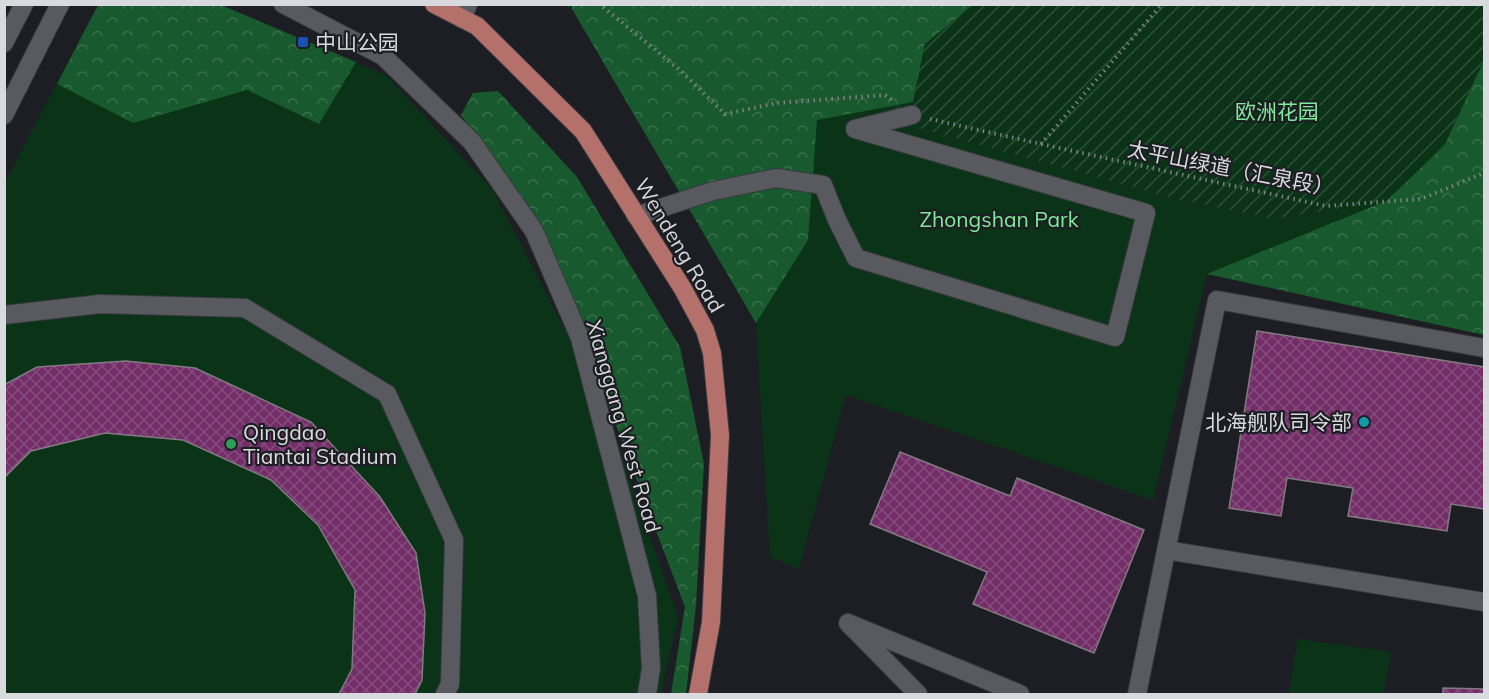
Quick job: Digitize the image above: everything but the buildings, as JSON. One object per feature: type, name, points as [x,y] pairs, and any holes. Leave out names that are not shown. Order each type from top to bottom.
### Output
[{"type":"main road","name":"Wendeng Road","points":[[434,4],[465,12],[477,27],[583,131],[683,289],[705,330],[712,353],[720,435],[711,622],[698,694]]},
{"type":"street","points":[[4,43],[24,4]]},
{"type":"street","points":[[4,115],[60,4]]},
{"type":"street","name":"Xianggang West Road","points":[[283,4],[383,56],[472,142],[534,231],[580,338],[647,596],[651,668],[647,694]]},
{"type":"street","points":[[636,216],[713,191],[776,178],[823,185],[856,258],[1115,337],[1146,213],[855,129],[912,115]]},
{"type":"street","points":[[1137,694],[1217,300],[1485,348]]},
{"type":"street","points":[[4,315],[100,304],[245,308],[387,394],[454,540],[450,684],[445,694]]},
{"type":"street","points":[[1166,550],[1485,602]]},
{"type":"street","points":[[918,694],[848,623],[1020,694]]},
{"type":"path","points":[[598,4],[681,71],[725,114],[777,103],[885,95],[912,115]]},
{"type":"path","points":[[1041,144],[1162,4]]},
{"type":"path","name":"太平山绿道（汇泉段）","points":[[912,115],[1326,206],[1420,198],[1485,173]]},
{"type":"green space","points":[[572,4],[973,5],[925,44],[913,102],[817,120],[808,240],[756,323],[572,9]]},
{"type":"green space","points":[[98,5],[221,5],[387,76],[492,189],[605,407],[678,617],[661,694],[5,694],[4,184]]},
{"type":"green space","points":[[98,5],[221,5],[356,62],[319,124],[247,90],[133,123],[57,84]]},
{"type":"green space","name":"Zhongshan Park","points":[[562,5],[1484,5],[1484,335],[1207,274],[1153,500],[846,395],[799,569],[770,557],[756,323],[572,9]]},
{"type":"green space","name":"欧洲花园","points":[[973,5],[1484,5],[1484,60],[1444,146],[1386,201],[1274,219],[1172,198],[872,115],[913,102],[925,44]]},
{"type":"green space","points":[[1484,60],[1484,335],[1207,274],[1386,201],[1444,146]]},
{"type":"green space","points":[[498,91],[577,177],[680,347],[704,464],[696,605],[686,694],[671,694],[685,607],[540,225],[461,115],[473,93]]},
{"type":"green space","points":[[1297,639],[1391,652],[1384,694],[1289,694]]},
{"type":"place","name":"中山公园","points":[[303,42]]},
{"type":"place","name":"北海舰队司令部","points":[[1364,422]]},
{"type":"place","name":"Qingdao Tiantai Stadium","points":[[231,444]]}]
